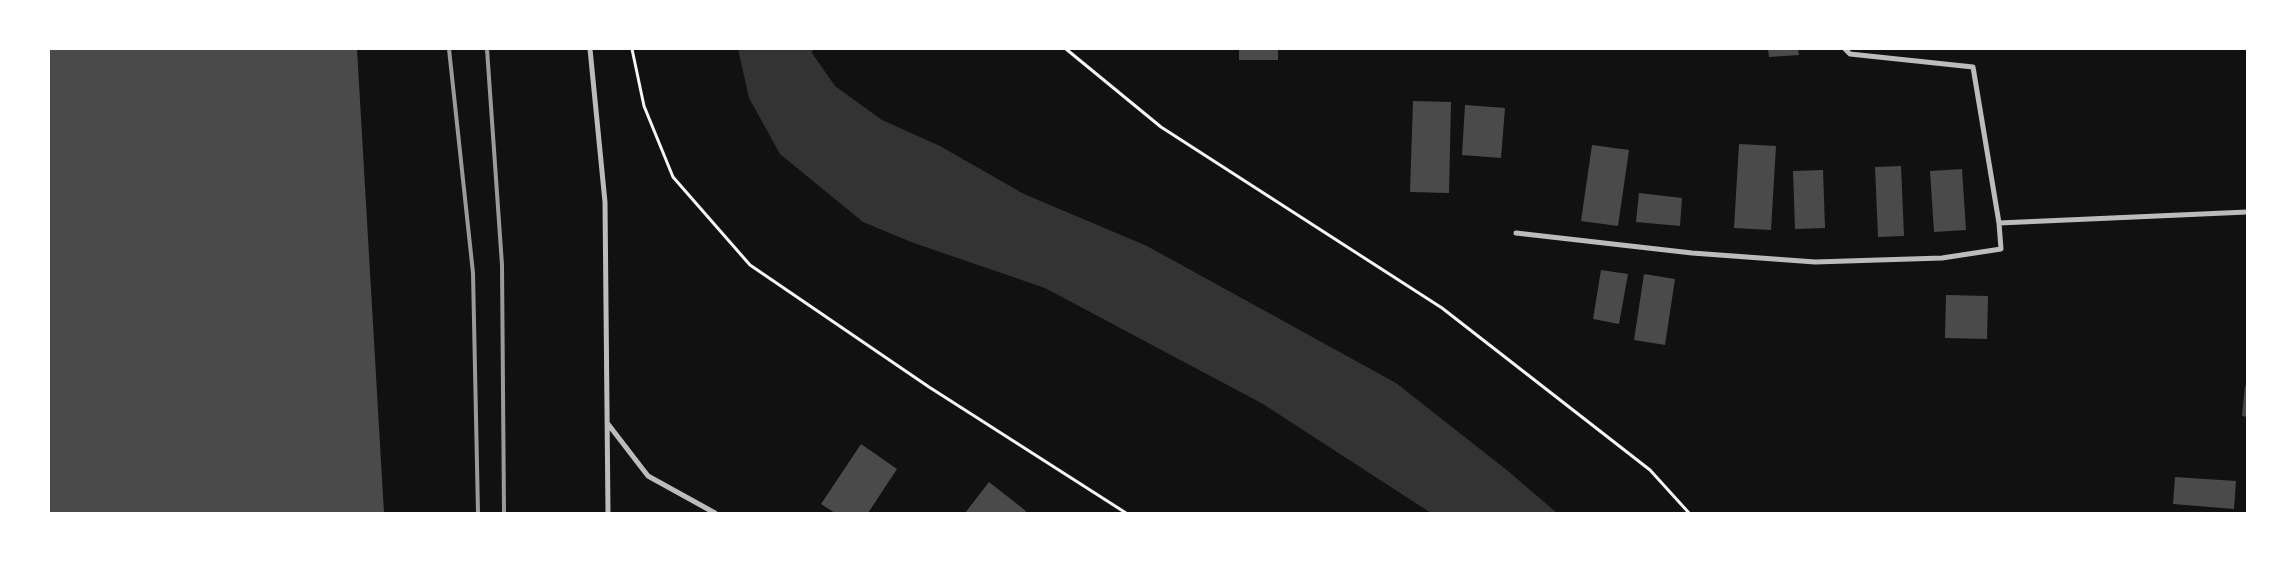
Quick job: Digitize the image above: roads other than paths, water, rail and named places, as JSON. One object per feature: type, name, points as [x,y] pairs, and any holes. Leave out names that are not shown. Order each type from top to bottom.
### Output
[{"type":"street","points":[[590,49],[605,202],[608,513]]},
{"type":"street","points":[[1516,233],[1692,253],[1815,262],[1942,258],[2001,249],[1999,223],[1973,67],[1850,54],[1845,49]]},
{"type":"street","points":[[1999,223],[2247,212]]},
{"type":"street","points":[[607,424],[648,476],[715,513]]},
{"type":"railway","points":[[449,49],[473,273],[478,513]]},
{"type":"railway","points":[[487,49],[502,265],[504,513]]}]
